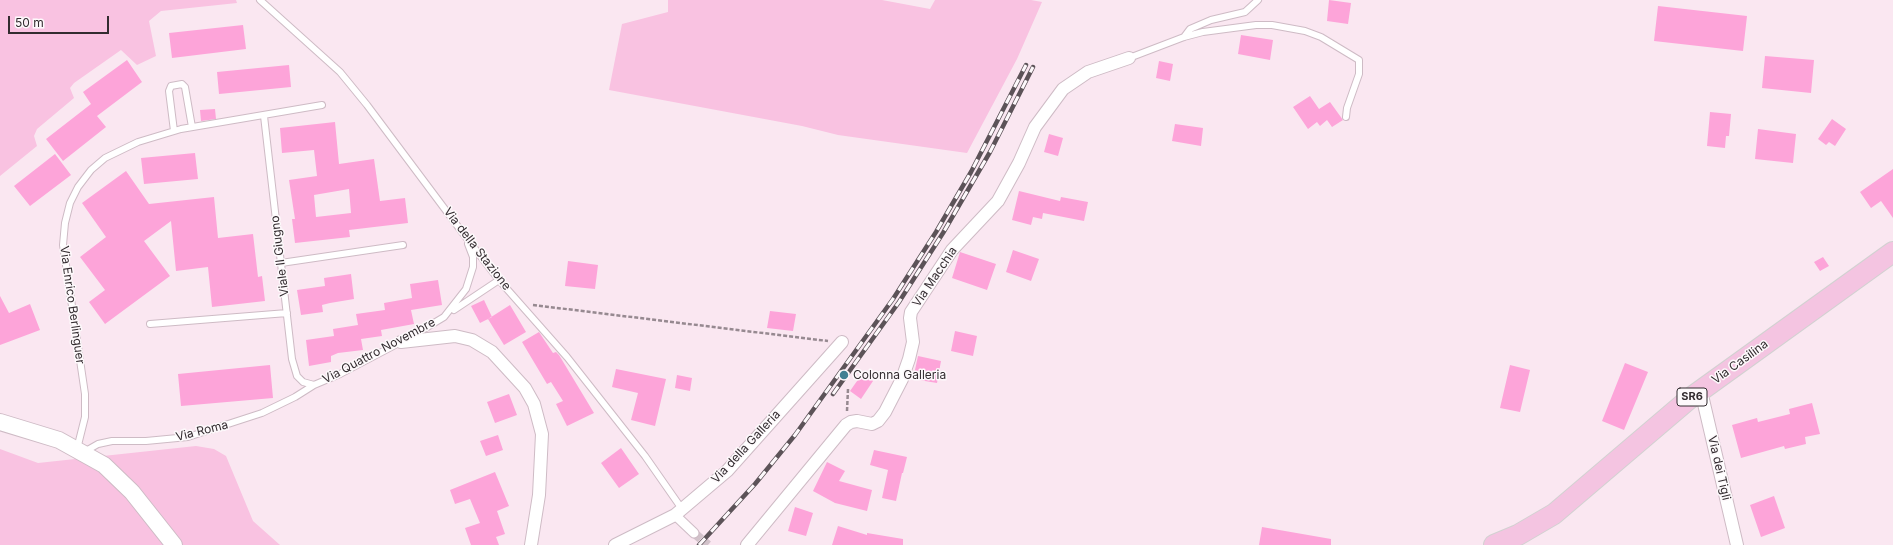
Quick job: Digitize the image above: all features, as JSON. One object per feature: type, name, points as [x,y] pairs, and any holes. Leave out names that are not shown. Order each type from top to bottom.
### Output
[{"type":"main road","name":"Via Casilina","points":[[1494,545],[1530,529],[1554,514],[1700,391],[1893,252]]},
{"type":"street","name":"Via Macchia","points":[[846,425],[857,421],[872,424],[878,421],[885,412],[902,379],[909,359],[913,342],[910,318],[911,312],[952,250],[998,200],[1019,163],[1035,127],[1063,89],[1071,82],[1088,72],[1129,58]]},
{"type":"street","points":[[401,342],[455,336],[472,340],[492,352],[525,388],[534,404],[542,434],[538,495],[531,545]]},
{"type":"street","name":"Via della Galleria","points":[[615,545],[679,512],[727,471],[842,342]]},
{"type":"street","name":"Via dei Tigli","points":[[1700,391],[1737,545]]},
{"type":"street","points":[[0,422],[42,434],[80,451],[104,465],[125,484],[174,545]]},
{"type":"street","points":[[747,545],[846,425]]},
{"type":"street","points":[[679,512],[694,533]]},
{"type":"lane","name":"Via della Stazione","points":[[260,0],[340,72],[368,105],[499,280],[567,357],[645,456],[679,512]]},
{"type":"lane","points":[[1184,37],[1190,29],[1211,20],[1245,12],[1258,0]]},
{"type":"lane","points":[[1129,58],[1184,37],[1256,24],[1272,25],[1305,31],[1321,37],[1355,57],[1360,64],[1357,80],[1347,108],[1346,117]]},
{"type":"lane","points":[[174,131],[169,92],[171,86],[182,84],[185,87],[192,127]]},
{"type":"lane","name":"Via Enrico Berlinguer","points":[[80,451],[85,406],[63,245],[65,223],[70,204],[78,187],[91,170],[105,158],[138,142],[192,127],[322,105]]},
{"type":"lane","name":"Viale II Giugno","points":[[264,116],[292,359],[297,376],[303,382],[314,385]]},
{"type":"lane","name":"Via Quattro Novembre","points":[[314,385],[340,374],[401,342],[444,317],[466,289],[473,267],[470,247],[462,232]]},
{"type":"lane","points":[[281,263],[403,245]]},
{"type":"lane","points":[[444,317],[499,280]]},
{"type":"lane","points":[[150,324],[287,313]]},
{"type":"lane","name":"Via Roma","points":[[80,451],[103,442],[146,441],[188,437],[262,413],[295,397],[314,385]]},
{"type":"path","points":[[521,304],[842,342]]},
{"type":"path","points":[[846,425],[848,390]]},
{"type":"shaded area","points":[[0,0],[236,0],[237,3],[161,11],[149,21],[156,56],[137,65],[121,50],[74,83],[70,88],[74,98],[37,129],[34,136],[37,146],[0,176]]},
{"type":"shaded area","points":[[668,0],[882,0],[930,9],[935,0],[1031,0],[1042,2],[1017,59],[967,153],[838,135],[802,126],[609,90],[622,24],[668,12]]},
{"type":"shaded area","points":[[196,446],[214,449],[226,456],[253,521],[280,545],[0,545],[0,449],[38,463]]},
{"type":"building","points":[[1329,0],[1351,3],[1348,24],[1327,21]]},
{"type":"building","points":[[1658,6],[1747,16],[1743,51],[1654,41]]},
{"type":"building","points":[[243,25],[246,49],[172,58],[169,33]]},
{"type":"building","points":[[1241,35],[1273,40],[1270,60],[1238,54]]},
{"type":"building","points":[[1765,56],[1814,60],[1811,93],[1762,88]]},
{"type":"building","points":[[127,60],[142,82],[97,116],[106,127],[63,161],[46,139],[91,104],[83,92]]},
{"type":"building","points":[[1159,61],[1173,64],[1170,81],[1156,78]]},
{"type":"building","points":[[289,65],[291,87],[219,94],[217,72]]},
{"type":"building","points":[[1310,96],[1319,109],[1330,102],[1343,120],[1332,127],[1327,120],[1320,126],[1317,122],[1308,129],[1293,107]]},
{"type":"building","points":[[215,109],[216,119],[201,121],[200,110]]},
{"type":"building","points":[[1710,112],[1731,114],[1729,136],[1726,136],[1725,148],[1707,146]]},
{"type":"building","points":[[1832,119],[1846,129],[1835,146],[1829,142],[1826,145],[1818,139]]},
{"type":"building","points":[[335,122],[339,164],[374,159],[380,201],[405,198],[408,223],[349,230],[350,237],[295,243],[292,219],[295,219],[289,180],[317,176],[314,150],[282,153],[280,128]],"holes":[[[349,189],[351,213],[316,217],[314,195]]]},
{"type":"building","points":[[1175,124],[1203,128],[1201,146],[1172,141]]},
{"type":"building","points":[[1758,129],[1796,134],[1793,163],[1755,159]]},
{"type":"building","points":[[1049,134],[1063,138],[1058,156],[1044,152]]},
{"type":"building","points":[[195,153],[198,179],[144,184],[141,158]]},
{"type":"building","points":[[55,154],[71,175],[30,206],[14,186]]},
{"type":"building","points":[[1893,169],[1893,218],[1881,201],[1871,208],[1860,192]]},
{"type":"building","points":[[126,171],[149,204],[214,197],[218,238],[253,234],[258,277],[262,276],[265,301],[212,307],[208,267],[176,271],[171,221],[144,241],[170,276],[105,324],[89,302],[105,290],[80,257],[106,237],[82,203]]},
{"type":"building","points":[[1019,191],[1060,201],[1061,197],[1088,202],[1084,221],[1043,213],[1042,219],[1033,217],[1031,225],[1012,220]]},
{"type":"building","points":[[1013,250],[1039,259],[1031,281],[1006,272]]},
{"type":"building","points":[[960,252],[996,264],[987,290],[952,278]]},
{"type":"building","points":[[1823,257],[1829,266],[1820,271],[1814,262]]},
{"type":"building","points":[[568,261],[598,265],[595,289],[565,286]]},
{"type":"building","points":[[351,274],[354,299],[322,305],[323,312],[301,315],[297,290],[325,286],[324,278]]},
{"type":"building","points":[[438,280],[442,305],[411,310],[414,324],[381,330],[382,336],[361,339],[363,350],[338,353],[331,356],[331,362],[309,366],[306,340],[334,336],[333,329],[358,325],[356,314],[385,310],[384,303],[412,298],[410,284]]},
{"type":"building","points":[[0,296],[9,313],[30,304],[40,330],[0,345]]},
{"type":"building","points":[[484,300],[492,317],[480,323],[471,306]]},
{"type":"building","points":[[510,305],[526,332],[504,345],[488,319]]},
{"type":"building","points":[[770,311],[796,314],[793,331],[767,328]]},
{"type":"building","points":[[955,331],[977,336],[973,356],[951,351]]},
{"type":"building","points":[[539,332],[553,353],[556,352],[559,355],[594,413],[567,426],[556,404],[563,401],[551,382],[547,384],[522,342]]},
{"type":"building","points":[[918,356],[941,361],[937,383],[913,379]]},
{"type":"building","points":[[1625,363],[1648,372],[1624,430],[1602,421]]},
{"type":"building","points":[[270,365],[273,398],[181,406],[178,374]]},
{"type":"building","points":[[1510,365],[1530,370],[1520,412],[1500,408]]},
{"type":"building","points":[[616,369],[666,379],[655,426],[631,420],[638,393],[612,387]]},
{"type":"building","points":[[862,374],[873,381],[861,399],[850,391]]},
{"type":"building","points":[[677,375],[692,378],[690,391],[675,388]]},
{"type":"building","points":[[509,394],[517,415],[495,423],[487,402]]},
{"type":"building","points":[[1812,403],[1820,434],[1805,437],[1806,444],[1785,449],[1784,446],[1741,458],[1732,425],[1757,418],[1758,422],[1790,414],[1789,409]]},
{"type":"building","points":[[498,435],[503,450],[486,456],[480,441]]},
{"type":"building","points":[[621,448],[639,474],[619,488],[601,463]]},
{"type":"building","points":[[874,450],[907,457],[896,501],[882,498],[888,470],[870,465]]},
{"type":"building","points":[[827,462],[845,471],[839,481],[872,490],[867,511],[835,503],[813,491]]},
{"type":"building","points":[[495,472],[509,506],[497,511],[505,534],[496,537],[499,545],[471,545],[465,528],[480,523],[470,499],[455,504],[450,490]]},
{"type":"building","points":[[1774,496],[1785,528],[1761,537],[1750,505]]},
{"type":"building","points":[[795,507],[813,513],[806,536],[788,531]]},
{"type":"building","points":[[838,526],[867,535],[867,533],[903,539],[903,545],[832,545]]},
{"type":"building","points":[[1262,527],[1331,539],[1331,545],[1259,545]]},
{"type":"tunnel","points":[[694,533],[708,545]]},
{"type":"railway","points":[[699,545],[755,484],[795,435],[893,299],[936,232],[971,172],[1026,65]]},
{"type":"railway","points":[[833,394],[899,302],[943,233],[990,152],[1033,67]]},
{"type":"place","name":"Colonna Galleria","points":[[844,375]]}]
